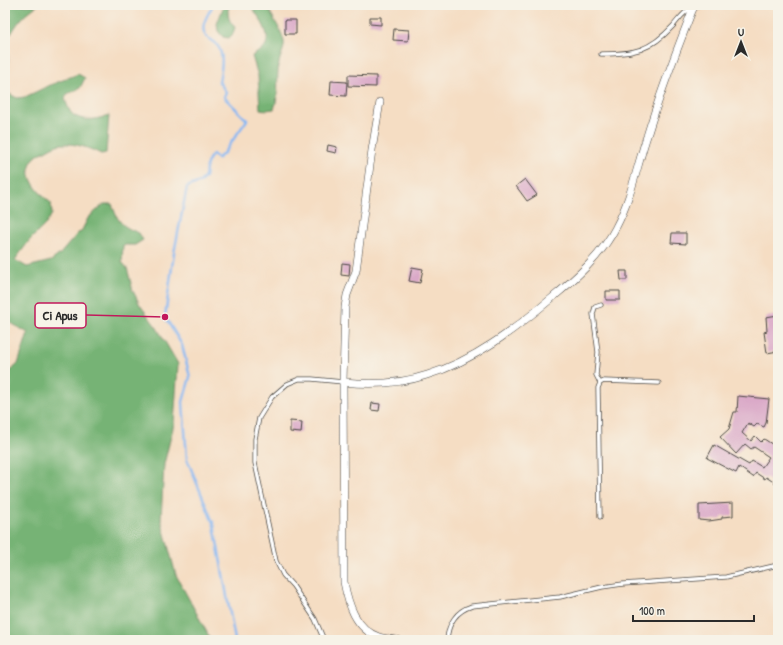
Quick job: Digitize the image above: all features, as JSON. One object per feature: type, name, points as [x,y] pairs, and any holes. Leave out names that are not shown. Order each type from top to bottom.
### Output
[{"type":"street","points":[[343,382],[370,384],[397,382],[427,375],[464,360],[513,329],[574,280],[599,253],[616,228],[626,204],[664,83],[696,6]]},
{"type":"street","points":[[380,102],[356,271],[347,295],[345,307],[343,382],[344,582],[348,602],[362,626],[379,638],[397,640]]},
{"type":"lane","points":[[601,54],[623,54],[641,50],[662,37],[683,13],[696,6]]},
{"type":"lane","points":[[600,517],[598,388],[600,383],[596,375],[598,352],[593,314],[595,307],[601,305]]},
{"type":"lane","points":[[324,640],[315,619],[293,586],[283,575],[276,561],[254,463],[254,439],[260,418],[272,397],[287,384],[299,379],[343,382]]},
{"type":"lane","points":[[600,383],[604,381],[659,383]]},
{"type":"lane","points":[[447,640],[449,627],[454,618],[460,611],[472,606],[560,597],[602,587],[623,584],[726,577],[778,565]]},
{"type":"green space","points":[[5,5],[38,5],[29,11],[11,34],[5,30]]},
{"type":"green space","points":[[224,5],[232,5],[228,9],[228,14],[230,21],[235,27],[233,34],[229,38],[223,37],[218,31],[217,24]]},
{"type":"green space","points":[[250,5],[269,5],[269,10],[280,30],[284,42],[279,63],[277,98],[274,109],[260,109],[258,76],[252,56],[264,47],[267,41],[267,36],[263,25]]},
{"type":"green space","points":[[5,49],[7,50],[8,61],[6,92],[17,98],[25,97],[78,74],[85,78],[80,88],[67,94],[65,99],[71,113],[83,119],[96,119],[109,115],[106,153],[101,154],[77,145],[60,144],[51,147],[36,156],[31,163],[29,169],[30,177],[38,191],[51,203],[52,214],[46,224],[29,241],[15,260],[27,267],[51,261],[60,254],[78,233],[81,232],[88,218],[104,204],[112,204],[121,223],[139,233],[143,240],[135,245],[123,245],[122,262],[127,268],[133,291],[140,305],[157,328],[178,364],[174,424],[164,464],[161,519],[176,575],[211,640],[5,640],[5,376],[18,364],[28,333],[9,322],[5,322]]},
{"type":"building","points":[[370,17],[381,17],[381,25],[370,24]]},
{"type":"building","points":[[285,20],[296,20],[296,34],[285,34]]},
{"type":"building","points":[[394,29],[409,30],[408,41],[393,40]]},
{"type":"building","points":[[348,75],[376,76],[376,87],[348,86]]},
{"type":"building","points":[[331,81],[347,82],[346,96],[330,95]]},
{"type":"building","points":[[328,145],[337,147],[336,153],[327,151]]},
{"type":"building","points":[[525,179],[537,195],[527,201],[516,186]]},
{"type":"building","points":[[672,233],[686,233],[686,244],[671,243]]},
{"type":"building","points":[[342,263],[350,264],[349,276],[341,275]]},
{"type":"building","points":[[412,267],[423,269],[420,283],[409,281]]},
{"type":"building","points":[[620,271],[627,271],[627,280],[621,280]]},
{"type":"building","points":[[606,291],[620,291],[620,300],[606,300]]},
{"type":"building","points":[[778,315],[778,351],[767,353],[764,332],[767,331],[766,317]]},
{"type":"building","points":[[738,396],[769,399],[766,423],[764,427],[757,424],[754,427],[748,423],[742,433],[751,441],[755,436],[761,442],[764,439],[778,448],[778,478],[775,483],[756,473],[753,477],[739,467],[736,473],[707,458],[714,445],[749,465],[752,461],[762,467],[769,457],[754,447],[751,449],[745,444],[736,454],[720,437],[729,429],[734,412],[737,412]]},
{"type":"building","points":[[372,403],[380,404],[379,411],[371,410]]},
{"type":"building","points":[[290,421],[302,422],[301,433],[290,432]]},
{"type":"building","points":[[733,503],[733,516],[722,517],[722,519],[709,521],[699,520],[699,505]]},
{"type":"waterway","points":[[213,5],[205,21],[203,29],[204,33],[217,45],[221,53],[222,63],[219,82],[226,92],[224,97],[247,120],[223,154],[217,159],[213,154],[209,159],[205,177],[200,182],[187,187],[174,253],[165,317],[182,345],[190,377],[183,402],[187,459],[214,525],[235,640]]},
{"type":"place","name":"Ci Apus","points":[[165,317]]}]
